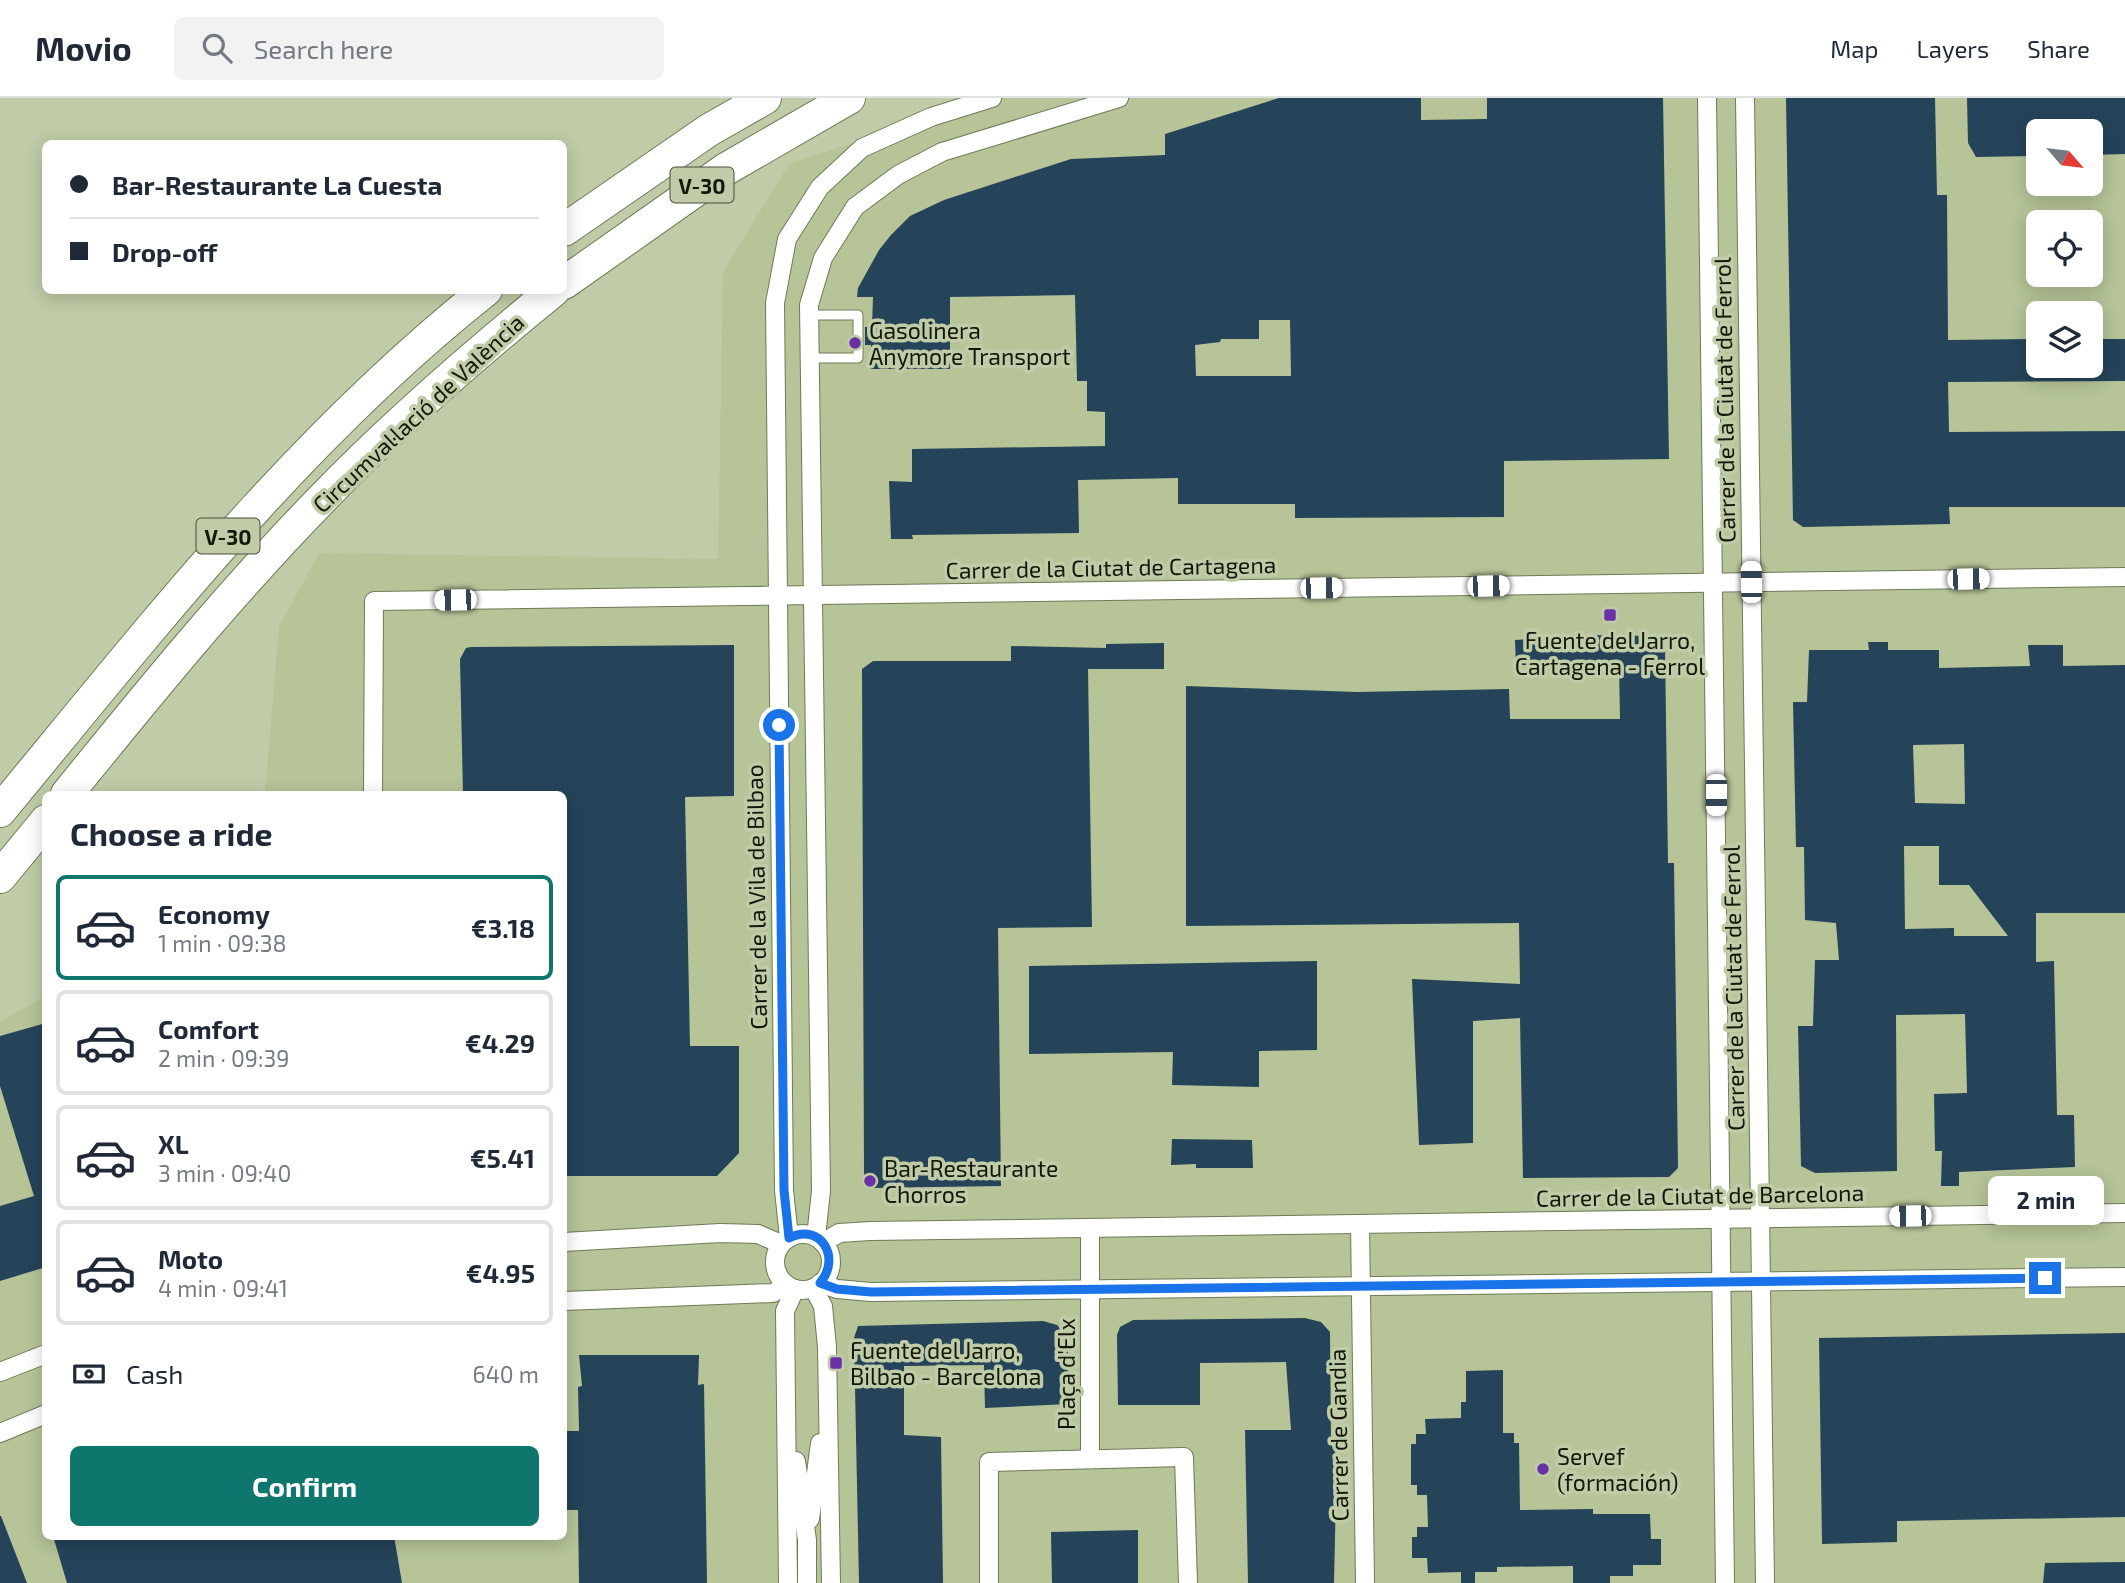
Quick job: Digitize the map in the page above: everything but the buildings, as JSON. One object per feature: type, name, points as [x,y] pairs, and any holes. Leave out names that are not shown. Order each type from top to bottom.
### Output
[{"type":"highway","name":"V-30","points":[[567,228],[709,130],[765,98]]},
{"type":"highway","name":"V-30","points":[[567,281],[726,169],[849,98]]},
{"type":"highway","name":"Circumval·lació de València","points":[[0,811],[258,502],[338,421],[445,323],[481,294]]},
{"type":"highway","name":"Circumval·lació de València","points":[[70,791],[225,606],[320,500],[472,356],[549,294]]},
{"type":"highway","points":[[0,877],[42,826]]},
{"type":"street","name":"Carrer de la Vila de Bilbao","points":[[785,1241],[775,303],[787,239],[820,187],[862,148],[930,117],[992,98]]},
{"type":"street","points":[[819,1240],[821,1191],[809,310],[823,258],[855,207],[898,175],[942,152],[1119,98]]},
{"type":"street","name":"Carrer de la Ciutat de Ferrol","points":[[1707,98],[1725,1583]]},
{"type":"street","name":"Carrer de la Ciutat de Ferrol","points":[[1745,98],[1765,1583]]},
{"type":"street","name":"Carrer de la Ciutat de Cartagena","points":[[373,791],[374,601],[2125,577]]},
{"type":"street","name":"Carrer de la Ciutat de Barcelona","points":[[819,1240],[839,1233],[870,1231],[2125,1213]]},
{"type":"street","points":[[1360,1224],[1360,1286]]},
{"type":"street","points":[[1090,1228],[1090,1289]]},
{"type":"street","points":[[567,1242],[720,1233],[758,1234],[785,1241]]},
{"type":"street","points":[[788,1583],[785,1311],[804,1286],[830,1268],[828,1251],[819,1240],[796,1235],[785,1241],[775,1262],[780,1279],[804,1286],[871,1292],[2125,1277]]},
{"type":"street","points":[[567,1301],[773,1293],[804,1286]]},
{"type":"street","points":[[804,1286],[823,1306],[828,1386],[831,1583]]},
{"type":"street","name":"Carrer de Gandia","points":[[1360,1286],[1364,1583]]},
{"type":"street","name":"Plaça d'Elx","points":[[1090,1289],[1090,1459]]},
{"type":"street","points":[[0,1372],[42,1356]]},
{"type":"street","points":[[807,1583],[807,1540],[828,1386]]},
{"type":"street","points":[[786,1388],[807,1540]]},
{"type":"street","points":[[0,1433],[42,1416]]},
{"type":"street","name":"Plaça d'Elx","points":[[989,1583],[989,1462],[1184,1457],[1188,1583]]},
{"type":"lane","points":[[809,310],[858,315],[858,358],[810,358]]},
{"type":"shaded area","points":[[990,98],[2125,98],[2125,1583],[0,1583],[0,1022],[42,998],[42,1540],[567,1540],[567,791],[265,791],[279,627],[319,553],[718,559],[723,272],[789,164]]},
{"type":"place","name":"Gasolinera Anymore Transport","points":[[855,343]]},
{"type":"place","name":"Fuente del Jarro, Cartagena - Ferrol","points":[[1610,615]]},
{"type":"place","name":"Bar-Restaurante Chorros","points":[[870,1181]]},
{"type":"place","name":"Fuente del Jarro, Bilbao - Barcelona","points":[[836,1363]]},
{"type":"place","name":"Servef (formación)","points":[[1543,1469]]},
{"type":"route","points":[[779,725],[784,1190],[789,1238],[807,1234],[816,1237],[828,1251],[830,1268],[820,1283],[837,1289],[871,1292],[2045,1278]]}]
